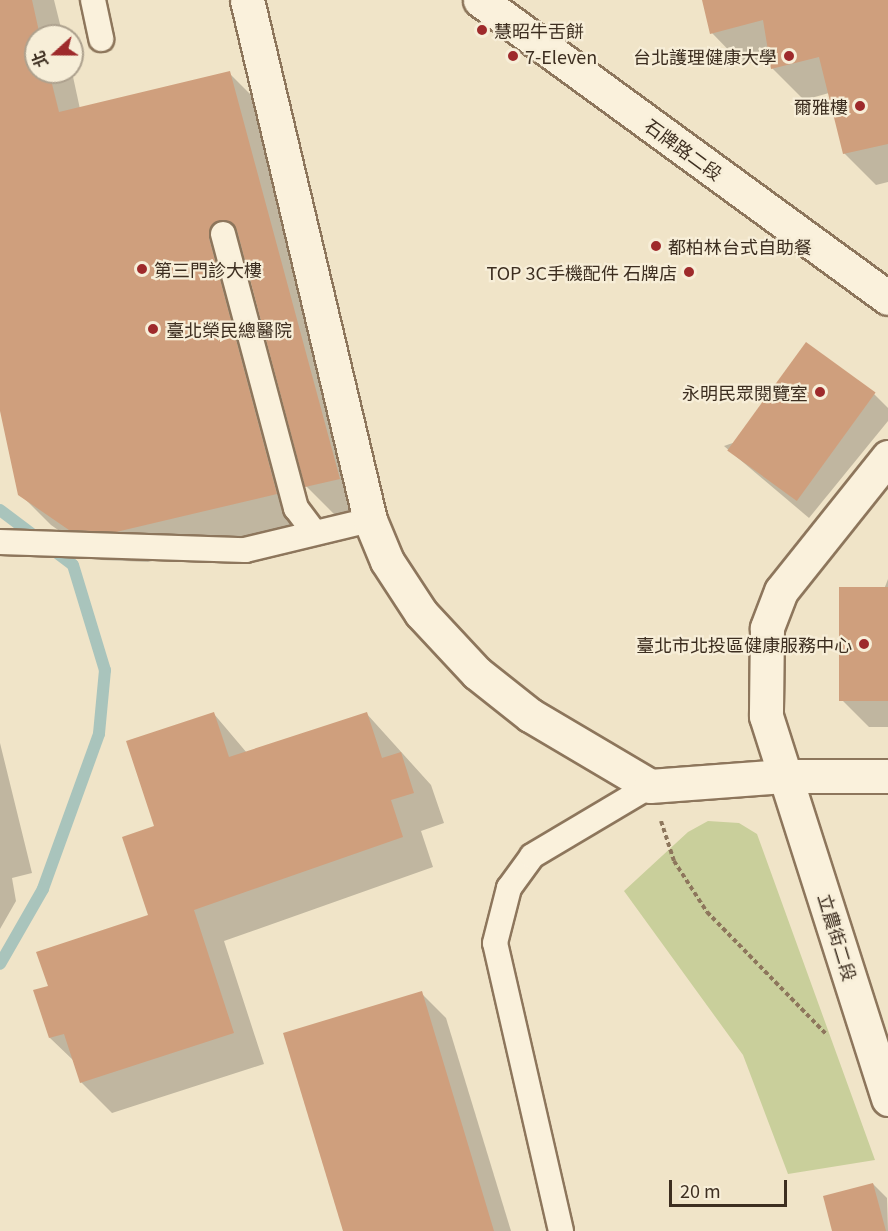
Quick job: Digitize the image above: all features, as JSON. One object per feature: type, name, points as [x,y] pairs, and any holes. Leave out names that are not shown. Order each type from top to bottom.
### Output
[{"type":"street","points":[[247,0],[370,520],[387,561],[421,613],[477,673],[530,715],[650,786],[784,776],[888,776]]},
{"type":"street","name":"石牌路二段","points":[[480,0],[888,298]]},
{"type":"street","name":"立農街二段","points":[[884,1088],[800,812],[784,776],[766,716],[767,628],[781,591],[888,457]]},
{"type":"lane","points":[[93,0],[101,39]]},
{"type":"lane","points":[[223,234],[296,508],[314,532]]},
{"type":"lane","points":[[0,542],[245,550],[370,520]]},
{"type":"lane","points":[[561,1231],[495,943],[508,888],[532,856],[650,786]]},
{"type":"path","points":[[650,786],[674,861],[707,912],[820,1030],[884,1088]]},
{"type":"green space","points":[[708,821],[739,823],[757,834],[875,1160],[788,1174],[743,1055],[624,891],[688,832]]},
{"type":"building","name":"第三門診大樓","points":[[0,0],[32,0],[37,24],[24,24],[24,84],[52,84],[59,112],[230,71],[340,479],[305,487],[237,230],[220,220],[209,238],[277,494],[116,532],[69,530],[18,495],[0,411]]},
{"type":"building","name":"爾雅樓","points":[[702,0],[888,0],[888,144],[843,154],[819,57],[771,69],[763,20],[710,34]]},
{"type":"building","points":[[806,342],[876,393],[797,501],[727,450]]},
{"type":"building","name":"臺北市北投區健康服務中心","points":[[839,587],[888,587],[888,701],[839,701]]},
{"type":"building","points":[[214,712],[229,757],[367,712],[382,758],[401,752],[414,793],[391,800],[403,837],[194,910],[234,1033],[80,1083],[64,1034],[49,1038],[33,990],[48,986],[36,952],[148,915],[122,837],[154,826],[126,741]]},
{"type":"building","points":[[422,991],[494,1231],[343,1231],[283,1033]]},
{"type":"building","points":[[873,1183],[886,1231],[832,1231],[823,1196]]},
{"type":"waterway","points":[[0,510],[73,565],[105,670],[99,734],[43,889],[0,964]]},
{"type":"place","name":"慧昭牛舌餅","points":[[482,30]]},
{"type":"place","name":"7-Eleven","points":[[513,56]]},
{"type":"place","name":"台北護理健康大學","points":[[789,56]]},
{"type":"place","name":"爾雅樓","points":[[860,106]]},
{"type":"place","name":"都柏林台式自助餐","points":[[656,246]]},
{"type":"place","name":"第三門診大樓","points":[[142,269]]},
{"type":"place","name":"TOP 3C手機配件 石牌店","points":[[689,272]]},
{"type":"place","name":"臺北榮民總醫院","points":[[153,329]]},
{"type":"place","name":"永明民眾閱覽室","points":[[820,392]]},
{"type":"place","name":"臺北市北投區健康服務中心","points":[[864,644]]}]
